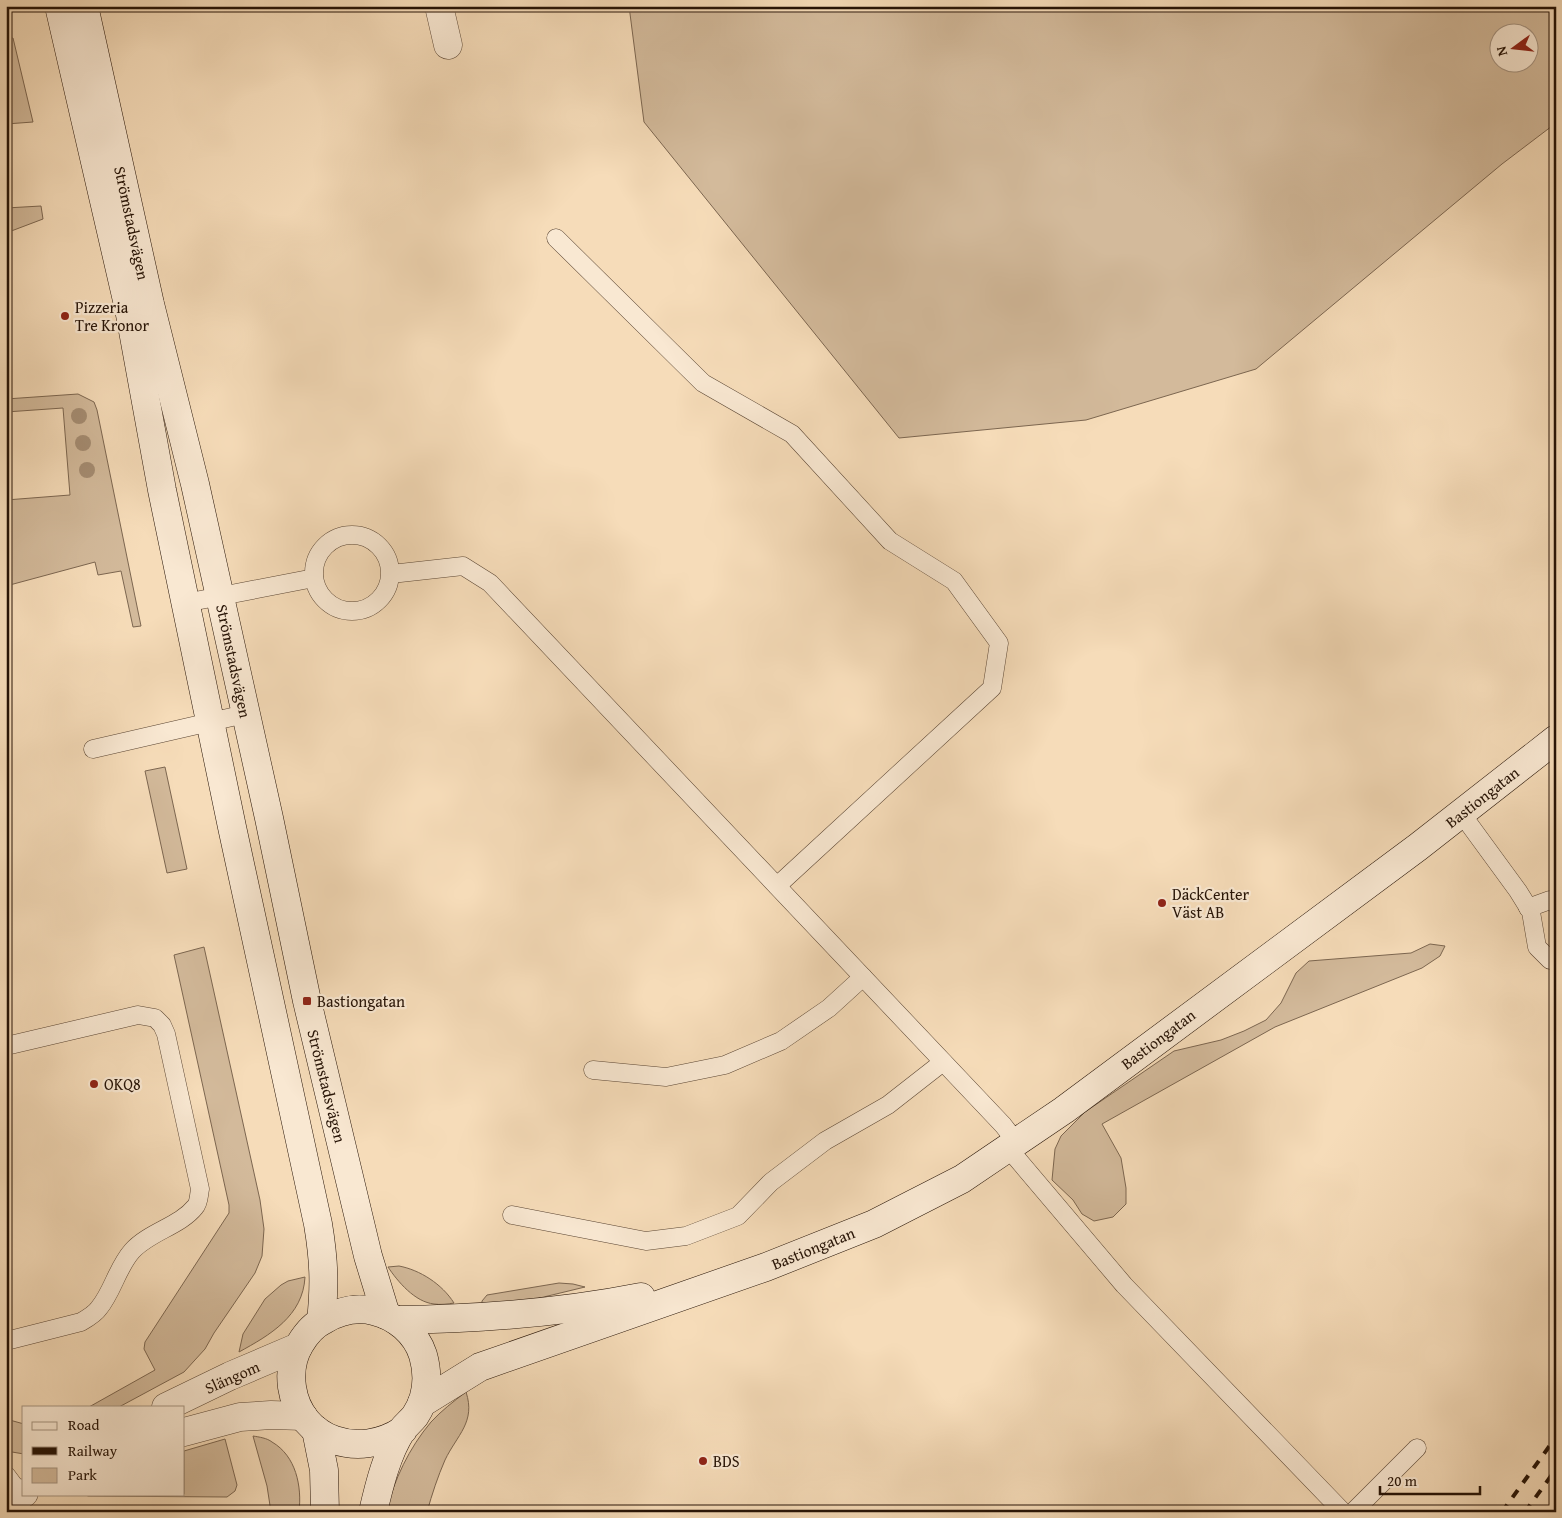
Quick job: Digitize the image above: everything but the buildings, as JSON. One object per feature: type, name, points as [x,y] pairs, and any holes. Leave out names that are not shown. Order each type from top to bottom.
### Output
[{"type":"main road","name":"Strömstadsvägen","points":[[59,6],[130,309],[162,490],[185,603],[318,1224],[324,1280],[320,1321]]},
{"type":"main road","name":"Strömstadsvägen","points":[[84,6],[150,304],[195,484],[307,1000],[368,1256],[391,1318]]},
{"type":"main road","points":[[439,6],[448,45]]},
{"type":"main road","name":"Bastiongatan","points":[[422,1403],[480,1367],[766,1267],[874,1224],[962,1179],[1013,1145],[1461,813],[1556,739]]},
{"type":"main road","name":"Bastiongatan","points":[[391,1318],[468,1319],[592,1307],[726,1280]]},
{"type":"main road","points":[[325,1512],[324,1470],[309,1423],[295,1400],[291,1382],[294,1358],[298,1347],[312,1328],[320,1321],[342,1312],[365,1309],[391,1318],[412,1334],[422,1352],[426,1378],[422,1403],[414,1417],[403,1430],[379,1482],[373,1512]]},
{"type":"main road","name":"Slängom","points":[[168,1406],[230,1376],[298,1347]]},
{"type":"main road","points":[[185,1432],[240,1417],[271,1415],[309,1423],[336,1441],[359,1445],[382,1441],[403,1430]]},
{"type":"lane","points":[[556,238],[703,383],[792,434],[890,541],[954,581],[998,643],[992,688],[777,886]]},
{"type":"lane","points":[[350,534],[374,541],[383,550],[389,561],[391,574],[389,586],[373,606],[361,610],[348,611],[336,608],[325,600],[318,590],[314,578],[317,559],[327,544],[338,537],[350,534]]},
{"type":"lane","points":[[391,574],[463,566],[490,583],[1003,1125],[1013,1145],[1124,1285],[1343,1512]]},
{"type":"lane","points":[[185,603],[314,578]]},
{"type":"lane","points":[[93,748],[246,714]]},
{"type":"lane","points":[[1461,813],[1518,891],[1531,912],[1537,947],[1550,960],[1556,958]]},
{"type":"lane","points":[[1528,908],[1550,900],[1556,904]]},
{"type":"lane","points":[[592,1070],[666,1077],[725,1065],[782,1041],[829,1008],[863,977]]},
{"type":"lane","points":[[6,1046],[138,1015],[155,1018],[162,1025],[166,1034],[200,1189],[197,1206],[186,1216],[145,1240],[128,1256],[123,1262],[100,1308],[91,1316],[81,1322],[6,1341]]},
{"type":"lane","points":[[512,1215],[646,1241],[686,1236],[738,1216],[771,1182],[825,1140],[888,1105],[943,1062]]},
{"type":"lane","points":[[1353,1512],[1417,1448]]},
{"type":"green space","points":[[629,6],[1556,6],[1556,123],[1502,164],[1256,369],[1086,420],[899,438],[644,122]]},
{"type":"green space","points":[[13,38],[33,122],[6,124],[6,39]]},
{"type":"green space","points":[[41,206],[43,219],[6,233],[6,208]]},
{"type":"green space","points":[[78,394],[94,402],[97,410],[141,626],[133,627],[121,571],[98,575],[95,562],[6,586],[6,500],[70,495],[63,408],[6,412],[6,399]]},
{"type":"green space","points":[[165,767],[187,869],[167,873],[145,771]]},
{"type":"green space","points":[[1430,944],[1445,946],[1440,956],[1422,968],[1275,1027],[1102,1124],[1121,1158],[1126,1188],[1126,1204],[1113,1217],[1094,1221],[1082,1214],[1073,1200],[1052,1180],[1055,1149],[1061,1136],[1085,1112],[1174,1051],[1221,1040],[1266,1020],[1281,1003],[1296,973],[1309,961],[1411,953]]},
{"type":"green space","points":[[204,947],[260,1200],[264,1229],[262,1256],[255,1273],[205,1349],[184,1372],[121,1406],[91,1406],[155,1370],[144,1349],[145,1342],[229,1213],[229,1205],[174,955]]},
{"type":"green space","points":[[399,1266],[415,1271],[430,1279],[454,1303],[434,1304],[414,1295],[402,1285],[388,1267]]},
{"type":"green space","points":[[305,1277],[303,1291],[298,1303],[283,1323],[262,1339],[239,1352],[243,1334],[265,1299],[288,1281]]},
{"type":"green space","points":[[559,1283],[585,1287],[519,1303],[482,1305],[482,1301],[487,1295]]},
{"type":"green space","points":[[466,1392],[469,1412],[467,1420],[445,1460],[427,1512],[386,1512],[398,1476],[409,1453],[423,1432],[435,1418]]},
{"type":"green space","points":[[6,1419],[22,1423],[22,1454],[6,1451]]},
{"type":"green space","points":[[253,1436],[272,1442],[287,1455],[292,1463],[298,1482],[299,1512],[271,1512],[267,1486]]},
{"type":"green space","points":[[225,1439],[237,1485],[235,1491],[227,1497],[88,1496],[185,1496],[185,1451]]},
{"type":"railway","points":[[1502,1512],[1556,1437]]},
{"type":"railway","points":[[1525,1512],[1556,1469]]},
{"type":"railway","points":[[1553,1512],[1556,1507]]},
{"type":"place","name":"Pizzeria Tre Kronor","points":[[65,316]]},
{"type":"place","name":"DäckCenter Väst AB","points":[[1162,903]]},
{"type":"place","name":"Bastiongatan","points":[[307,1001]]},
{"type":"place","name":"OKQ8","points":[[94,1084]]},
{"type":"place","name":"BDS","points":[[703,1461]]}]
